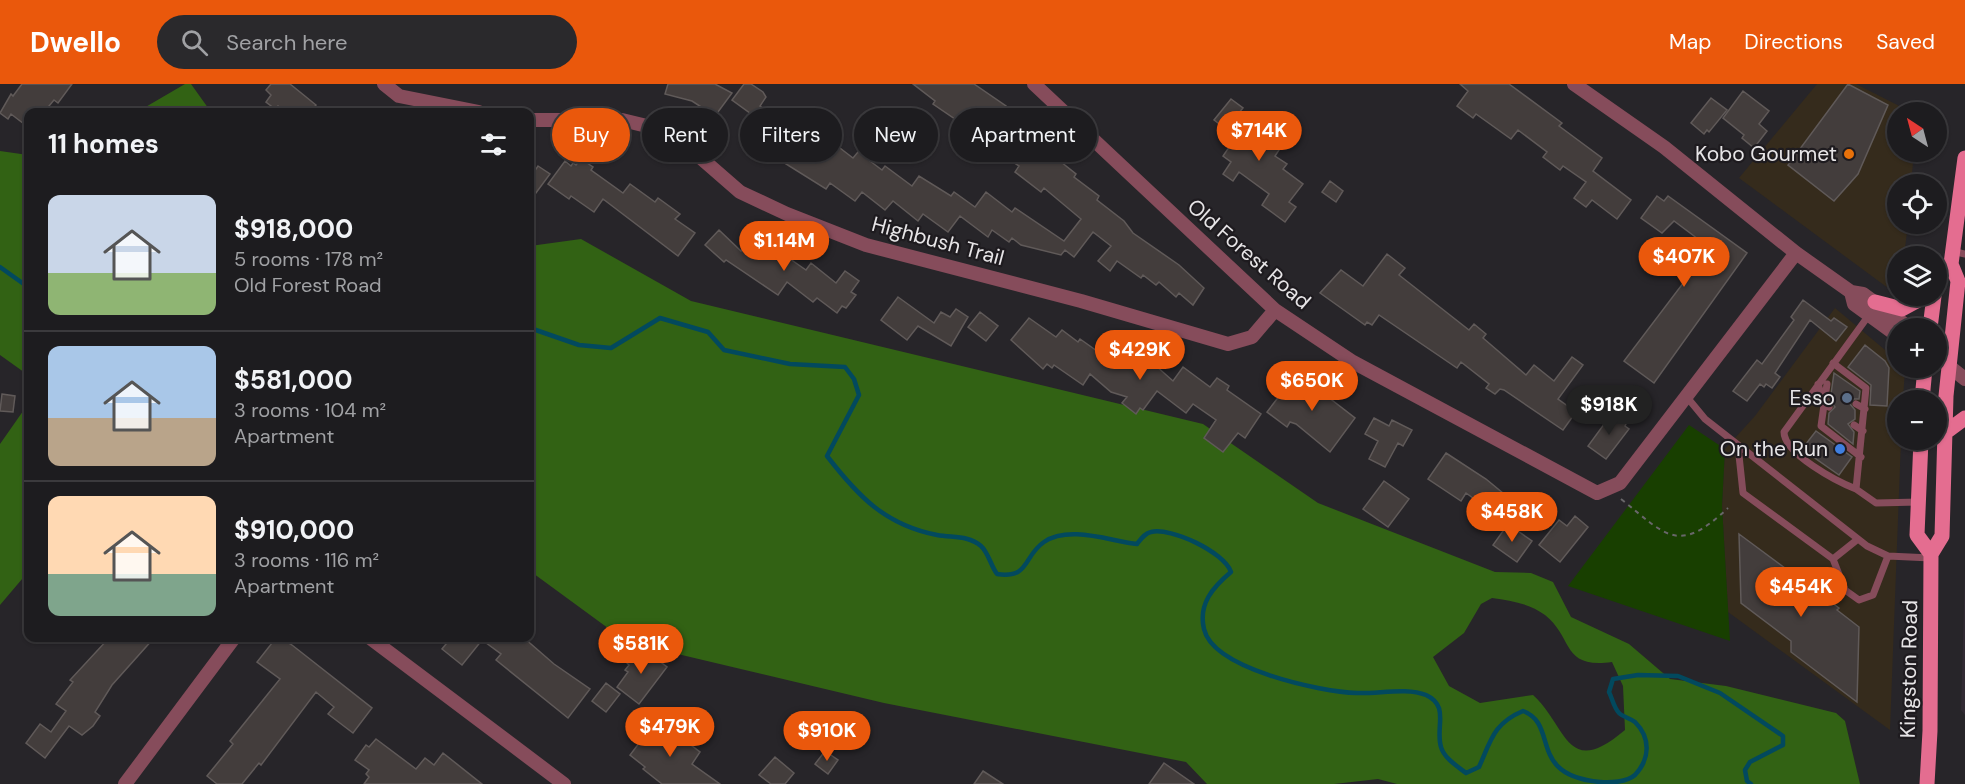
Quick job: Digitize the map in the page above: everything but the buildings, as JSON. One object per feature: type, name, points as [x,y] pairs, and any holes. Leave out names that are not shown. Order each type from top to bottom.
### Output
[{"type":"main road","name":"Kingston Road","points":[[1947,339],[1958,281],[1956,256],[1964,168]]},
{"type":"main road","points":[[1872,309],[1902,309],[1912,306]]},
{"type":"main road","points":[[1947,431],[1965,418]]},
{"type":"main road","name":"Kingston Road","points":[[1921,450],[1917,535],[1931,556]]},
{"type":"main road","name":"Kingston Road","points":[[1927,784],[1930,731],[1931,556],[1942,536],[1945,450]]},
{"type":"street","points":[[384,84],[399,96],[459,108]]},
{"type":"street","name":"Old Forest Road","points":[[1034,84],[1275,310],[1353,362],[1597,493]]},
{"type":"street","points":[[1574,84],[1664,147],[1796,253],[1851,292],[1863,294],[1872,309],[1887,325]]},
{"type":"street","name":"Highbush Trail","points":[[534,120],[622,120],[651,127],[686,145],[740,192],[787,214],[866,245],[1081,301],[1228,344],[1252,337],[1275,310]]},
{"type":"street","points":[[1597,493],[1620,483],[1796,253]]},
{"type":"street","points":[[1872,309],[1891,318]]},
{"type":"street","points":[[1947,363],[1965,379]]},
{"type":"street","points":[[125,784],[231,642]]},
{"type":"street","points":[[375,642],[564,784]]},
{"type":"lane","points":[[1872,309],[1833,363],[1824,383],[1786,427],[1784,437],[1789,446],[1833,480],[1856,489],[1876,503],[1919,502]]},
{"type":"lane","points":[[1833,363],[1866,388],[1861,457],[1856,489]]},
{"type":"lane","points":[[1824,383],[1827,405],[1821,426],[1861,457]]},
{"type":"lane","points":[[1686,396],[1705,419],[1858,539],[1888,556],[1931,556]]},
{"type":"lane","points":[[1856,404],[1864,409]]},
{"type":"lane","points":[[1854,425],[1863,431]]},
{"type":"lane","points":[[1738,446],[1743,493],[1833,559],[1845,590],[1859,600],[1873,595],[1888,556]]},
{"type":"lane","points":[[1833,559],[1858,539]]},
{"type":"path","points":[[1597,493],[1616,495],[1666,535],[1680,536],[1706,529],[1728,508]]},
{"type":"shaded area","points":[[1817,84],[1856,84],[1891,102],[1887,102],[1887,162],[1913,162],[1912,174],[1887,174],[1887,234],[1907,234],[1905,246],[1887,246],[1887,287],[1739,178]]},
{"type":"shaded area","points":[[1835,308],[1887,352],[1887,378],[1904,378],[1904,390],[1887,390],[1887,450],[1901,450],[1890,730],[1728,612],[1722,506],[1725,449],[1755,416]]},
{"type":"shaded area","points":[[1965,569],[1965,715],[1961,710]]},
{"type":"green space","points":[[185,84],[191,84],[208,108],[144,108]]},
{"type":"green space","points":[[0,151],[24,154],[24,372],[0,355]]},
{"type":"green space","points":[[581,239],[691,301],[1203,424],[1318,503],[1495,572],[1531,573],[1553,582],[1571,617],[1629,644],[1670,679],[1726,686],[1836,713],[1845,721],[1860,784],[1397,784],[1378,779],[1334,784],[1207,784],[1186,762],[884,703],[627,642],[534,574],[534,245]],"holes":[[[1492,598],[1526,605],[1545,615],[1561,633],[1570,650],[1584,661],[1612,662],[1623,686],[1625,730],[1606,744],[1591,750],[1579,749],[1570,743],[1533,695],[1480,703],[1449,686],[1433,657],[1464,633],[1481,604]]]},
{"type":"green space","points":[[24,410],[24,577],[0,605],[0,444]]},
{"type":"green space","points":[[1689,425],[1725,449],[1722,506],[1730,641],[1568,586]]},
{"type":"waterway","points":[[0,267],[24,284]]},
{"type":"waterway","points":[[534,329],[579,345],[611,348],[660,318],[708,332],[724,350],[790,364],[845,367],[854,379],[859,395],[827,456],[850,484],[874,507],[902,524],[919,530],[937,535],[966,538],[976,542],[986,552],[997,574],[1008,575],[1021,570],[1037,548],[1054,537],[1090,535],[1137,544],[1143,536],[1151,532],[1160,531],[1183,537],[1208,549],[1226,564],[1231,572],[1208,597],[1203,612],[1204,629],[1212,643],[1227,656],[1270,676],[1319,688],[1365,693],[1410,691],[1426,695],[1438,705],[1440,711],[1440,739],[1445,755],[1466,773],[1479,767],[1499,727],[1523,711],[1534,718],[1540,727],[1553,760],[1562,770],[1577,778],[1600,782],[1628,779],[1635,775],[1644,762],[1646,742],[1635,722],[1621,714],[1616,708],[1609,692],[1613,679],[1638,675],[1678,676],[1720,693],[1783,736],[1783,745],[1750,762],[1745,770],[1747,781],[1751,784]]},
{"type":"place","name":"Kobo Gourmet","points":[[1849,154]]},
{"type":"place","name":"Esso","points":[[1847,398]]},
{"type":"place","name":"On the Run","points":[[1840,449]]}]
